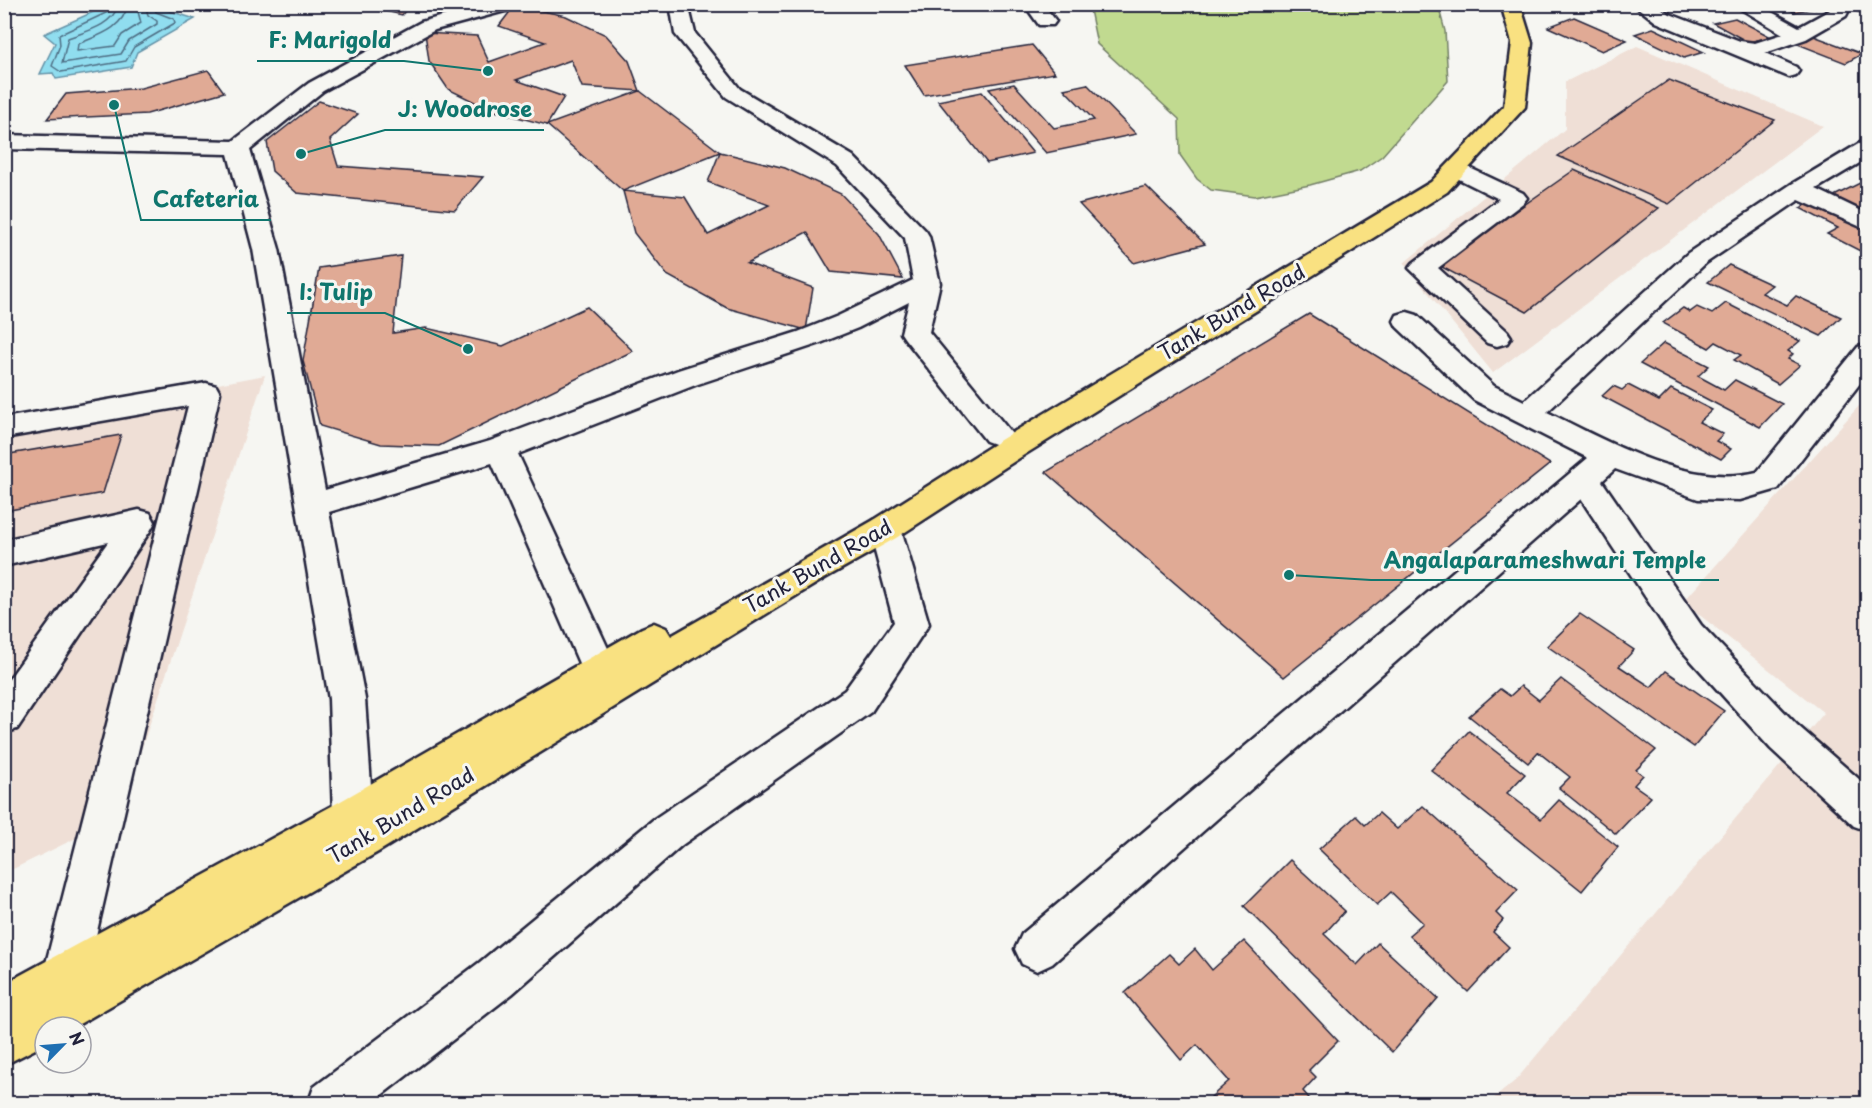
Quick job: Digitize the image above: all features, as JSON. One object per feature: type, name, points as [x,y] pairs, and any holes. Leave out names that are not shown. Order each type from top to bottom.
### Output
[{"type":"main road","name":"Tank Bund Road","points":[[5,1017],[65,975],[353,815],[798,553],[869,515],[997,434],[1422,180],[1497,103],[1506,41],[1495,4]]},
{"type":"main road","name":"Tank Bund Road","points":[[5,1017],[364,838],[803,575],[885,529],[1013,447],[1439,187],[1514,107],[1522,44],[1510,4]]},
{"type":"street","points":[[4,142],[238,148],[316,87],[428,26],[508,4]]},
{"type":"street","points":[[679,4],[685,34],[733,93],[845,161],[917,236],[927,283],[915,333],[997,434]]},
{"type":"street","points":[[1033,4],[1046,21]]},
{"type":"street","points":[[1642,4],[1663,18],[1789,70]]},
{"type":"street","points":[[1742,4],[1799,35]]},
{"type":"street","points":[[1737,47],[1756,49],[1799,35],[1839,12],[1839,7],[1835,4]]},
{"type":"street","points":[[238,148],[266,249],[347,699],[353,815]]},
{"type":"street","points":[[1526,415],[1697,258],[1798,190],[1868,148]]},
{"type":"street","points":[[1457,169],[1515,198],[1422,268],[1497,337]]},
{"type":"street","points":[[1798,190],[1868,223]]},
{"type":"street","points":[[311,506],[501,450],[688,377],[818,334],[859,317],[927,283]]},
{"type":"street","points":[[1407,321],[1484,393],[1526,415],[1597,467],[1698,487],[1740,488],[1767,481],[1868,353]]},
{"type":"street","points":[[4,428],[206,393],[65,975]]},
{"type":"street","points":[[501,450],[600,670]]},
{"type":"street","points":[[1597,467],[1689,635],[1784,737],[1868,813]]},
{"type":"street","points":[[1037,949],[1597,467]]},
{"type":"street","points":[[4,553],[139,522],[4,717]]},
{"type":"street","points":[[331,1104],[496,978],[668,832],[858,701],[912,624],[885,529]]},
{"type":"shaded area","points":[[1637,46],[1823,126],[1493,373],[1404,263],[1565,129],[1565,82]]},
{"type":"shaded area","points":[[265,375],[119,817],[5,873],[5,424]]},
{"type":"shaded area","points":[[1867,397],[1867,1103],[1487,1104],[1516,1080],[1824,713],[1683,602]]},
{"type":"green space","points":[[1089,5],[1438,5],[1445,31],[1448,81],[1382,156],[1360,171],[1310,185],[1255,196],[1211,190],[1197,179],[1180,155],[1179,119],[1097,44]]},
{"type":"water","points":[[111,4],[151,5],[195,19],[137,52],[131,67],[56,79],[53,73],[40,74],[55,43],[44,34]]},
{"type":"building","points":[[355,4],[410,4],[402,15]]},
{"type":"building","points":[[1778,4],[1808,4],[1815,8],[1794,12]]},
{"type":"building","points":[[1850,4],[1868,4],[1868,15],[1845,8]]},
{"type":"building","points":[[515,5],[566,16],[606,35],[629,61],[640,91],[582,87],[571,60],[516,80],[564,97],[547,125],[491,110],[448,89],[429,61],[425,33],[477,36],[489,62],[545,42],[499,26]]},
{"type":"building","points":[[1574,17],[1627,40],[1602,51],[1548,27]]},
{"type":"building","points":[[1735,18],[1771,37],[1748,42],[1713,23]]},
{"type":"building","points":[[1653,28],[1704,52],[1684,58],[1635,34]]},
{"type":"building","points":[[1811,35],[1862,54],[1846,63],[1795,43]]},
{"type":"building","points":[[1032,45],[1055,73],[924,95],[905,65]]},
{"type":"building","points":[[208,70],[224,92],[147,114],[47,119],[66,94],[141,88]]},
{"type":"building","points":[[1669,80],[1775,120],[1669,204],[1558,156]]},
{"type":"building","points":[[1014,84],[1054,128],[1094,120],[1064,89],[1087,84],[1136,134],[1046,153],[989,89]]},
{"type":"building","points":[[640,91],[720,152],[623,191],[547,125]]},
{"type":"building","points":[[982,92],[1033,153],[987,163],[938,101]]},
{"type":"building","points":[[319,101],[358,114],[330,140],[338,166],[483,177],[455,210],[297,193],[272,171],[267,142]]},
{"type":"building","points":[[720,152],[785,168],[841,194],[879,234],[903,279],[831,272],[807,232],[747,263],[813,288],[806,330],[727,308],[667,275],[634,233],[623,191],[685,197],[708,235],[769,205],[708,182]]},
{"type":"building","points":[[1574,170],[1659,208],[1527,312],[1438,265]]},
{"type":"building","points":[[1868,179],[1868,214],[1832,197]]},
{"type":"building","points":[[1146,186],[1205,244],[1134,263],[1079,204]]},
{"type":"building","points":[[1812,202],[1868,225],[1868,255],[1827,234],[1838,228],[1800,208]]},
{"type":"building","points":[[401,256],[393,333],[426,328],[503,346],[587,307],[633,351],[439,446],[381,444],[320,426],[303,361],[319,268]]},
{"type":"building","points":[[1729,265],[1772,285],[1762,293],[1787,305],[1796,296],[1841,317],[1821,336],[1708,282]]},
{"type":"building","points":[[1726,303],[1800,341],[1788,351],[1793,354],[1788,359],[1800,365],[1778,384],[1734,360],[1741,355],[1716,342],[1709,348],[1663,323],[1683,308],[1690,312],[1697,307],[1712,314]]},
{"type":"building","points":[[1309,314],[1550,464],[1284,677],[1046,472]]},
{"type":"building","points":[[1664,343],[1709,366],[1698,376],[1724,390],[1735,380],[1782,404],[1760,427],[1640,364]]},
{"type":"building","points":[[1628,385],[1659,401],[1671,389],[1712,410],[1699,422],[1723,434],[1716,441],[1731,449],[1721,459],[1602,396],[1613,386],[1622,390]]},
{"type":"building","points":[[121,435],[103,493],[4,511],[4,455]]},
{"type":"building","points":[[1580,614],[1634,650],[1619,666],[1651,687],[1666,671],[1724,711],[1694,747],[1547,646]]},
{"type":"building","points":[[1561,679],[1656,750],[1636,770],[1643,775],[1634,785],[1651,797],[1616,834],[1559,788],[1570,777],[1538,752],[1528,763],[1469,716],[1500,689],[1510,696],[1521,686],[1539,700]]},
{"type":"building","points":[[1469,731],[1525,774],[1507,793],[1541,819],[1559,800],[1618,847],[1582,891],[1431,770]]},
{"type":"building","points":[[1423,806],[1518,890],[1496,913],[1503,920],[1493,932],[1509,947],[1468,992],[1409,935],[1423,923],[1391,892],[1377,905],[1319,849],[1356,816],[1365,825],[1379,813],[1397,829]]},
{"type":"building","points":[[1290,860],[1345,911],[1324,934],[1357,965],[1378,943],[1438,998],[1392,1052],[1244,906]]},
{"type":"building","points":[[1244,941],[1338,1041],[1309,1070],[1316,1077],[1303,1091],[1314,1104],[1217,1104],[1211,1097],[1229,1081],[1197,1045],[1181,1060],[1125,993],[1169,954],[1179,964],[1195,949],[1212,970]]},
{"type":"place","name":"F: Marigold","points":[[488,71]]},
{"type":"place","name":"Cafeteria","points":[[114,105]]},
{"type":"place","name":"J: Woodrose","points":[[301,154]]},
{"type":"place","name":"I: Tulip","points":[[468,349]]},
{"type":"place","name":"Angalaparameshwari Temple","points":[[1289,575]]}]
